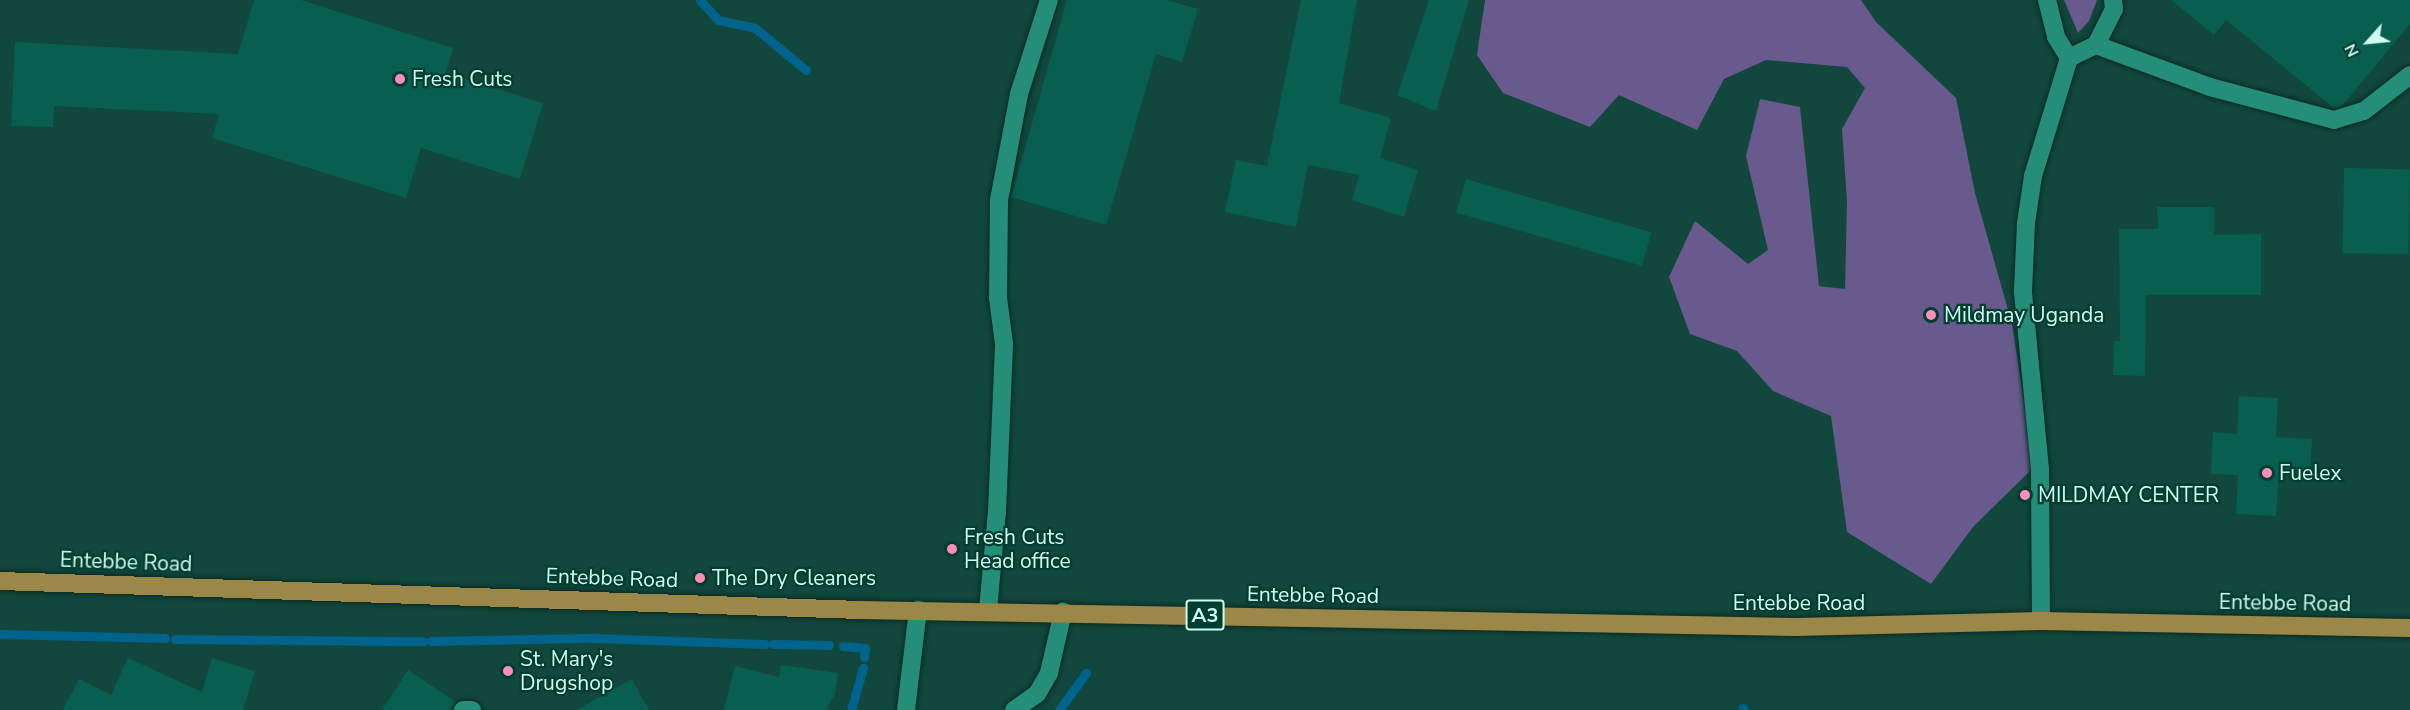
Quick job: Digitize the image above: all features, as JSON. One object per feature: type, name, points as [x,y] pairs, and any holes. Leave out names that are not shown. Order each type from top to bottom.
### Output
[{"type":"main road","name":"Entebbe Road","points":[[0,581],[918,610],[1795,627],[2042,621],[2410,628]]},
{"type":"street","points":[[988,610],[997,512],[1004,344],[998,298],[999,200],[1019,94],[1049,0]]},
{"type":"street","points":[[2047,0],[2056,37],[2069,58]]},
{"type":"street","points":[[2042,621],[2040,480],[2023,291],[2025,235],[2033,176],[2069,58],[2096,45],[2114,9],[2114,0]]},
{"type":"street","points":[[2096,45],[2210,87],[2334,120],[2364,111],[2410,75]]},
{"type":"street","points":[[906,710],[918,610]]},
{"type":"street","points":[[1014,710],[1037,694],[1049,673],[1063,612]]},
{"type":"street","points":[[463,710],[472,710]]},
{"type":"shaded area","points":[[1485,0],[1861,0],[1876,22],[1956,98],[1975,193],[2012,324],[2034,467],[1973,527],[1931,584],[1847,532],[1831,416],[1773,391],[1737,351],[1690,334],[1669,277],[1695,221],[1748,264],[1768,250],[1746,156],[1760,99],[1800,107],[1819,286],[1845,289],[1847,201],[1842,129],[1865,88],[1847,67],[1766,60],[1724,79],[1697,130],[1619,95],[1590,127],[1503,93],[1477,55]]},
{"type":"shaded area","points":[[2064,0],[2097,0],[2089,21],[2078,33]]},
{"type":"building","points":[[254,0],[301,0],[453,48],[446,73],[543,103],[520,179],[421,148],[406,198],[212,138],[219,114],[54,106],[53,127],[11,126],[15,42],[238,54]]},
{"type":"building","points":[[1067,0],[1167,0],[1198,9],[1182,62],[1156,54],[1106,225],[1011,197]]},
{"type":"building","points":[[1301,0],[1357,0],[1339,103],[1391,118],[1380,158],[1418,170],[1404,217],[1352,200],[1359,175],[1308,165],[1296,227],[1225,212],[1236,160],[1267,166]]},
{"type":"building","points":[[1429,0],[1469,0],[1436,111],[1397,95]]},
{"type":"building","points":[[2171,0],[2410,0],[2410,24],[2342,106],[2334,108],[2226,20],[2214,35]]},
{"type":"building","points":[[2344,168],[2410,169],[2409,254],[2343,253]]},
{"type":"building","points":[[1466,179],[1652,232],[1642,266],[1456,213]]},
{"type":"building","points":[[2157,207],[2214,207],[2214,235],[2261,234],[2261,295],[2146,295],[2145,376],[2113,375],[2114,341],[2120,341],[2119,229],[2158,229]]},
{"type":"building","points":[[2239,396],[2278,398],[2276,437],[2312,439],[2310,475],[2279,473],[2276,516],[2236,514],[2238,475],[2211,474],[2213,432],[2237,434]]},
{"type":"building","points":[[128,658],[202,692],[212,658],[255,671],[243,710],[63,710],[79,679],[111,695]]},
{"type":"building","points":[[781,665],[838,673],[835,694],[826,710],[724,710],[735,666],[779,677]]},
{"type":"building","points":[[408,670],[456,702],[452,710],[382,710]]},
{"type":"building","points":[[632,679],[649,710],[577,710]]},
{"type":"waterway","points":[[700,0],[718,20],[755,28],[806,70]]},
{"type":"waterway","points":[[0,634],[165,638]]},
{"type":"waterway","points":[[431,641],[594,638],[765,644]]},
{"type":"waterway","points":[[175,639],[423,641]]},
{"type":"waterway","points":[[773,644],[829,645]]},
{"type":"waterway","points":[[843,646],[865,648],[864,657]]},
{"type":"waterway","points":[[851,710],[863,668]]},
{"type":"waterway","points":[[1059,710],[1086,673]]},
{"type":"place","name":"Fresh Cuts","points":[[400,79]]},
{"type":"place","name":"Mildmay Uganda","points":[[1931,315]]},
{"type":"place","name":"Fuelex","points":[[2267,473]]},
{"type":"place","name":"MILDMAY CENTER","points":[[2025,495]]},
{"type":"place","name":"Fresh Cuts Head office","points":[[952,549]]},
{"type":"place","name":"The Dry Cleaners","points":[[700,578]]},
{"type":"place","name":"St. Mary's Drugshop","points":[[508,671]]}]
